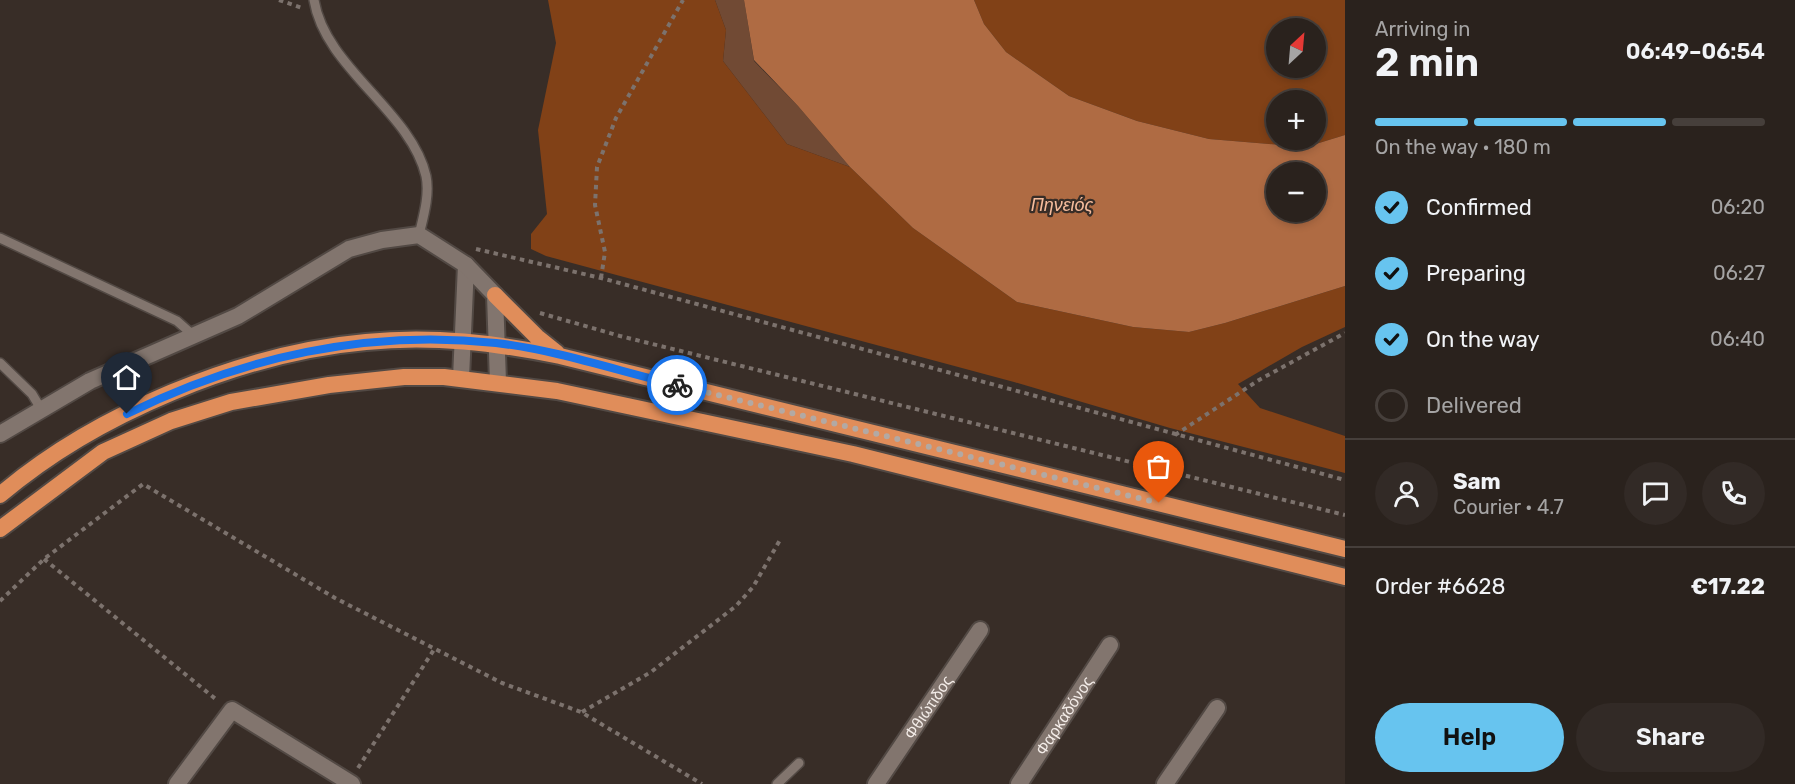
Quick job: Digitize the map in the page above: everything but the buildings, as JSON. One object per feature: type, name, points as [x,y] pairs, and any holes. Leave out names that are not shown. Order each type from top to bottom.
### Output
[{"type":"highway","points":[[495,295],[521,322],[560,356]]},
{"type":"highway","points":[[0,495],[90,433],[164,396],[219,374],[313,349],[365,342],[462,341],[498,343],[560,356],[1345,549]]},
{"type":"highway","points":[[0,529],[103,452],[171,421],[231,402],[329,385],[404,377],[461,378],[569,393],[853,454],[1345,577]]},
{"type":"street","points":[[2,431],[90,381],[238,316],[349,249],[382,240],[419,235],[466,265],[495,295],[498,382]]},
{"type":"street","points":[[461,378],[466,265]]},
{"type":"street","name":"Φθιώτιδος","points":[[876,784],[980,630]]},
{"type":"street","name":"Φαρκαδόνος","points":[[1019,784],[1110,645]]},
{"type":"street","points":[[1165,784],[1217,708]]},
{"type":"street","points":[[177,784],[232,710],[350,784]]},
{"type":"lane","points":[[315,0],[316,14],[338,50],[415,148],[427,178],[425,211],[419,235]]},
{"type":"lane","points":[[0,238],[177,321],[194,336]]},
{"type":"lane","points":[[0,363],[32,394],[41,409]]},
{"type":"lane","points":[[777,784],[799,763]]},
{"type":"path","points":[[279,0],[316,14]]},
{"type":"path","points":[[601,278],[604,252],[595,205],[597,167],[616,118],[659,37],[673,22],[682,0]]},
{"type":"path","points":[[464,246],[601,278],[1345,480]]},
{"type":"path","points":[[521,322],[530,314],[539,313],[620,336],[1345,515]]},
{"type":"path","points":[[1174,435],[1191,427],[1260,380],[1345,333]]},
{"type":"path","points":[[0,601],[44,559],[143,484],[335,598],[502,683],[581,712],[702,784]]},
{"type":"path","points":[[581,712],[651,672],[736,606],[753,587],[780,540]]},
{"type":"path","points":[[44,559],[94,598],[176,669],[232,710]]},
{"type":"path","points":[[350,784],[435,648]]},
{"type":"shaded area","points":[[548,0],[715,0],[726,30],[723,61],[787,144],[850,167],[913,228],[1017,302],[1133,327],[1189,332],[1345,286],[1345,327],[1302,347],[1238,384],[1260,408],[1345,436],[1345,473],[1170,428],[1014,382],[546,256],[531,249],[531,234],[547,214],[538,130],[556,43]]},
{"type":"shaded area","points":[[715,0],[744,0],[754,61],[798,106],[850,167],[787,144],[723,61],[726,30]]},
{"type":"shaded area","points":[[974,0],[1345,0],[1345,135],[1326,141],[1326,90],[1266,90],[1266,144],[1209,139],[1137,121],[1069,96],[1006,52],[984,24]]},
{"type":"water","name":"Πηνειός","points":[[744,0],[974,0],[984,24],[1006,52],[1069,96],[1137,121],[1209,139],[1266,144],[1266,150],[1326,150],[1326,141],[1345,135],[1345,286],[1189,332],[1133,327],[1017,302],[913,228],[850,167],[798,106],[754,60]]},
{"type":"way so far","points":[[677,385],[1159,503]]},
{"type":"route","points":[[127,414],[219,374],[313,349],[408,339],[498,343],[677,385]]}]
